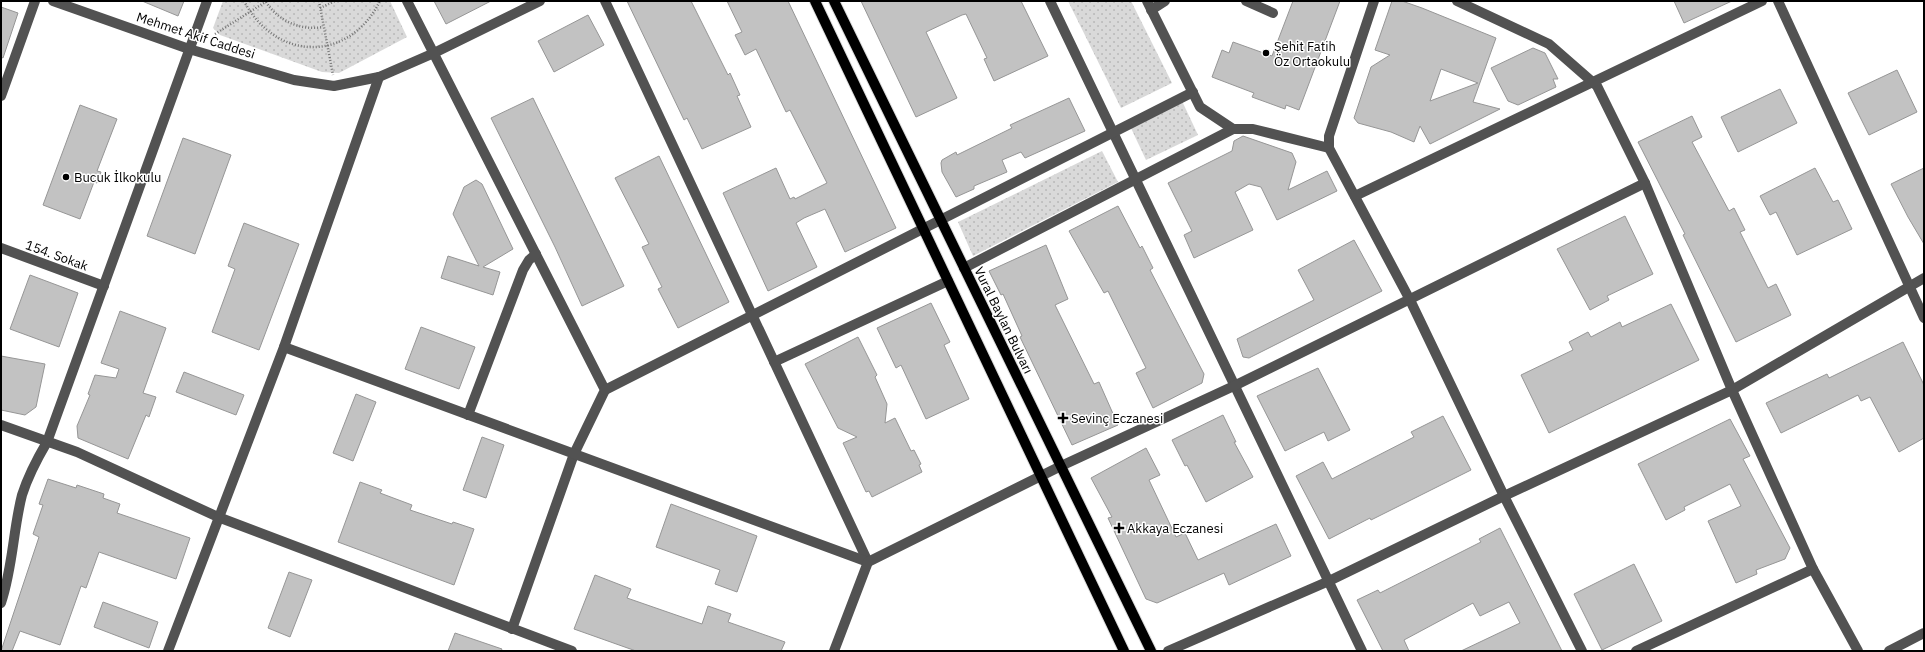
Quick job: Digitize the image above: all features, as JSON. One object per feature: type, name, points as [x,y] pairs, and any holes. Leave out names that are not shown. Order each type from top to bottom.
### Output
[{"type":"main road","points":[[815,1],[1124,651]]},
{"type":"main road","name":"Vural Baylan Bulvarı","points":[[834,1],[1151,651]]},
{"type":"street","points":[[1,96],[36,1]]},
{"type":"street","name":"Mehmet Akif Caddesi","points":[[53,1],[189,49],[294,80],[334,86],[379,77],[434,53],[540,1]]},
{"type":"street","points":[[1,603],[11,566],[22,494],[29,475],[47,442],[207,1]]},
{"type":"street","points":[[407,1],[605,390]]},
{"type":"street","points":[[605,1],[868,562]]},
{"type":"street","points":[[1050,1],[1236,385],[1362,651]]},
{"type":"street","points":[[1165,1],[1149,5],[1200,107],[1233,129]]},
{"type":"street","points":[[1246,1],[1272,13]]},
{"type":"street","points":[[1374,1],[1328,136],[1329,148],[1410,300],[1504,496],[1582,651]]},
{"type":"street","points":[[1457,1],[1550,44],[1597,86],[1645,184],[1732,390],[1813,569],[1858,651]]},
{"type":"street","points":[[1355,196],[1762,1]]},
{"type":"street","points":[[1778,1],[1908,287],[1924,318]]},
{"type":"street","points":[[168,651],[284,347],[379,77]]},
{"type":"street","points":[[512,629],[574,454],[605,390],[1193,92]]},
{"type":"street","points":[[964,268],[1233,129],[1253,129],[1329,148]]},
{"type":"street","points":[[834,651],[868,562],[1061,466],[1236,385],[1645,184]]},
{"type":"street","name":"154. Sokak","points":[[1,248],[104,286]]},
{"type":"street","points":[[468,415],[523,270],[536,254]]},
{"type":"street","points":[[1168,651],[1329,581],[1504,496],[1732,390],[1924,278]]},
{"type":"street","points":[[774,362],[948,281]]},
{"type":"street","points":[[284,347],[868,562]]},
{"type":"street","points":[[1,425],[77,452],[218,517],[572,651]]},
{"type":"street","points":[[1636,651],[1813,569]]},
{"type":"street","points":[[1889,651],[1924,633]]},
{"type":"path","points":[[244,1],[250,12],[266,31],[284,42],[304,47],[327,45],[345,40],[362,28],[375,12],[380,1]]},
{"type":"path","points":[[214,34],[267,1],[280,17],[295,25],[310,28],[323,27]]},
{"type":"path","points":[[319,1],[334,86]]},
{"type":"path","points":[[320,8],[336,1]]},
{"type":"shaded area","points":[[223,1],[390,1],[407,37],[339,73],[322,72],[220,35],[213,28]]},
{"type":"shaded area","points":[[1068,1],[1131,1],[1172,83],[1121,108]]},
{"type":"shaded area","points":[[1182,101],[1198,135],[1146,160],[1130,126]]},
{"type":"shaded area","points":[[1102,151],[1118,182],[973,256],[958,222]]},
{"type":"building","points":[[142,1],[184,1],[178,16]]},
{"type":"building","points":[[434,1],[491,1],[446,24]]},
{"type":"building","points":[[627,1],[691,1],[728,75],[730,73],[740,95],[737,96],[751,127],[702,149],[687,118],[684,120]]},
{"type":"building","points":[[727,1],[788,1],[896,228],[845,252],[825,209],[804,218],[796,223],[817,267],[768,291],[723,193],[776,168],[790,199],[794,197],[795,199],[827,183],[790,110],[786,112],[756,49],[745,55],[735,35],[742,32]]},
{"type":"building","points":[[861,1],[1021,1],[1048,56],[994,81],[984,59],[987,58],[966,14],[962,15],[926,32],[957,98],[916,117]]},
{"type":"building","points":[[1293,1],[1340,1],[1299,110],[1286,105],[1285,109],[1252,97],[1254,93],[1212,77],[1222,50],[1229,53],[1233,42],[1272,56]]},
{"type":"building","points":[[1392,1],[1402,1],[1422,8],[1496,38],[1473,102],[1500,109],[1430,144],[1420,126],[1414,142],[1391,132],[1358,123],[1354,118],[1371,67],[1390,55],[1375,50]],"holes":[[[1441,69],[1478,83],[1430,101]]]},
{"type":"building","points":[[1674,1],[1732,1],[1684,23]]},
{"type":"building","points":[[1,7],[18,13],[3,58],[1,57]]},
{"type":"building","points":[[588,15],[604,45],[554,72],[538,41]]},
{"type":"building","points":[[1533,48],[1545,53],[1558,79],[1553,79],[1556,87],[1518,105],[1508,101],[1491,68]]},
{"type":"building","points":[[1897,70],[1917,112],[1869,135],[1848,93]]},
{"type":"building","points":[[1780,89],[1797,123],[1738,152],[1721,117]]},
{"type":"building","points":[[533,98],[624,286],[582,306],[555,247],[491,118]]},
{"type":"building","points":[[1069,98],[1085,131],[1025,158],[1021,152],[1002,160],[1007,172],[974,186],[974,189],[956,197],[942,172],[942,160],[956,152],[957,155],[1012,128],[1010,125]]},
{"type":"building","points":[[80,105],[117,119],[97,171],[101,172],[97,183],[94,182],[80,219],[43,205]]},
{"type":"building","points":[[1692,116],[1702,137],[1692,142],[1729,211],[1734,208],[1745,230],[1740,232],[1768,288],[1776,284],[1791,315],[1736,342],[1683,235],[1685,234],[1638,142]]},
{"type":"building","points":[[1243,136],[1292,153],[1296,162],[1288,190],[1327,171],[1337,191],[1277,220],[1261,187],[1249,184],[1235,192],[1253,230],[1194,258],[1184,235],[1192,231],[1168,183],[1232,151],[1234,141]]},
{"type":"building","points":[[183,138],[231,155],[195,254],[147,236]]},
{"type":"building","points":[[659,156],[729,302],[678,328],[658,289],[662,287],[642,247],[649,244],[615,178]]},
{"type":"building","points":[[1815,168],[1833,202],[1838,200],[1852,229],[1797,255],[1776,212],[1770,215],[1760,196]]},
{"type":"building","points":[[1924,168],[1924,244],[1891,184]]},
{"type":"building","points":[[476,180],[482,184],[513,249],[483,267],[500,272],[493,295],[441,278],[448,256],[479,266],[453,214],[464,187]]},
{"type":"building","points":[[1118,206],[1140,248],[1142,246],[1153,268],[1150,270],[1204,374],[1202,383],[1153,408],[1136,373],[1146,368],[1108,291],[1104,293],[1069,231]]},
{"type":"building","points":[[1625,216],[1653,274],[1607,296],[1609,300],[1590,310],[1557,249]]},
{"type":"building","points":[[244,223],[299,244],[259,350],[212,332],[235,269],[228,266]]},
{"type":"building","points":[[1354,240],[1382,291],[1249,358],[1243,357],[1237,339],[1314,300],[1298,270]]},
{"type":"building","points":[[1046,245],[1068,299],[1055,305],[1094,384],[1099,382],[1118,425],[1072,445],[1020,337],[1022,336],[1003,294],[1001,295],[989,271]]},
{"type":"building","points":[[30,275],[78,293],[59,347],[10,329]]},
{"type":"building","points":[[931,303],[950,342],[944,345],[969,399],[926,419],[901,365],[896,368],[877,328]]},
{"type":"building","points":[[1671,304],[1699,360],[1549,433],[1521,375],[1573,350],[1569,342],[1588,332],[1591,337],[1620,322],[1622,327]]},
{"type":"building","points":[[120,311],[166,328],[143,393],[156,397],[149,417],[146,415],[128,459],[78,438],[77,426],[90,395],[88,394],[95,375],[116,378],[119,369],[101,363]]},
{"type":"building","points":[[421,327],[475,347],[459,389],[405,369]]},
{"type":"building","points":[[858,337],[877,375],[875,377],[887,404],[885,423],[895,418],[911,451],[914,450],[921,464],[919,465],[922,472],[872,497],[869,491],[866,492],[843,443],[857,437],[838,428],[805,364]]},
{"type":"building","points":[[1903,342],[1924,385],[1924,438],[1899,452],[1870,397],[1861,401],[1858,395],[1781,433],[1766,403],[1827,374],[1829,378]]},
{"type":"building","points":[[1,356],[45,364],[36,407],[25,415],[1,410]]},
{"type":"building","points":[[1318,368],[1350,430],[1328,441],[1324,432],[1285,451],[1257,396]]},
{"type":"building","points":[[184,372],[244,395],[236,415],[176,392]]},
{"type":"building","points":[[356,394],[376,402],[353,461],[333,453]]},
{"type":"building","points":[[1223,415],[1236,442],[1234,442],[1253,477],[1206,502],[1172,440]]},
{"type":"building","points":[[1443,416],[1471,470],[1371,520],[1370,518],[1329,539],[1296,476],[1323,462],[1332,479],[1414,437],[1411,432]]},
{"type":"building","points":[[1730,419],[1750,456],[1743,459],[1790,548],[1785,559],[1756,570],[1757,574],[1736,583],[1708,521],[1741,506],[1730,484],[1684,507],[1685,510],[1666,520],[1638,464]]},
{"type":"building","points":[[482,437],[504,445],[486,498],[463,490]]},
{"type":"building","points":[[1146,448],[1160,475],[1149,480],[1176,537],[1185,533],[1198,560],[1276,524],[1291,556],[1229,585],[1224,573],[1157,603],[1146,599],[1108,518],[1112,517],[1091,478]]},
{"type":"building","points":[[48,479],[76,488],[77,485],[104,494],[103,498],[120,504],[117,513],[190,538],[176,579],[99,552],[86,588],[81,586],[60,645],[20,631],[12,651],[1,651],[39,537],[33,534],[43,505],[39,504]]},
{"type":"building","points":[[360,482],[382,490],[380,493],[412,505],[410,510],[452,524],[453,522],[474,529],[454,585],[338,542]]},
{"type":"building","points":[[671,504],[757,536],[737,592],[715,584],[720,570],[656,547]]},
{"type":"building","points":[[1500,528],[1562,651],[1461,651],[1520,623],[1509,602],[1480,616],[1473,603],[1404,640],[1409,651],[1383,651],[1357,600],[1378,590],[1380,593],[1481,542],[1479,539]]},
{"type":"building","points":[[1634,564],[1662,621],[1602,650],[1574,594]]},
{"type":"building","points":[[289,572],[312,580],[290,637],[268,628]]},
{"type":"building","points":[[595,575],[631,589],[627,598],[702,624],[708,606],[731,614],[728,622],[785,642],[781,651],[636,651],[574,629]]},
{"type":"building","points":[[103,602],[158,622],[149,648],[94,627]]},
{"type":"building","points":[[455,633],[502,649],[501,651],[448,651]]},
{"type":"place","name":"Şehit Fatih Öz Ortaokulu","points":[[1266,53]]},
{"type":"place","name":"Bucuk İlkokulu","points":[[66,177]]},
{"type":"place","name":"Sevinç Eczanesi","points":[[1063,418]]},
{"type":"place","name":"Akkaya Eczanesi","points":[[1119,528]]}]
